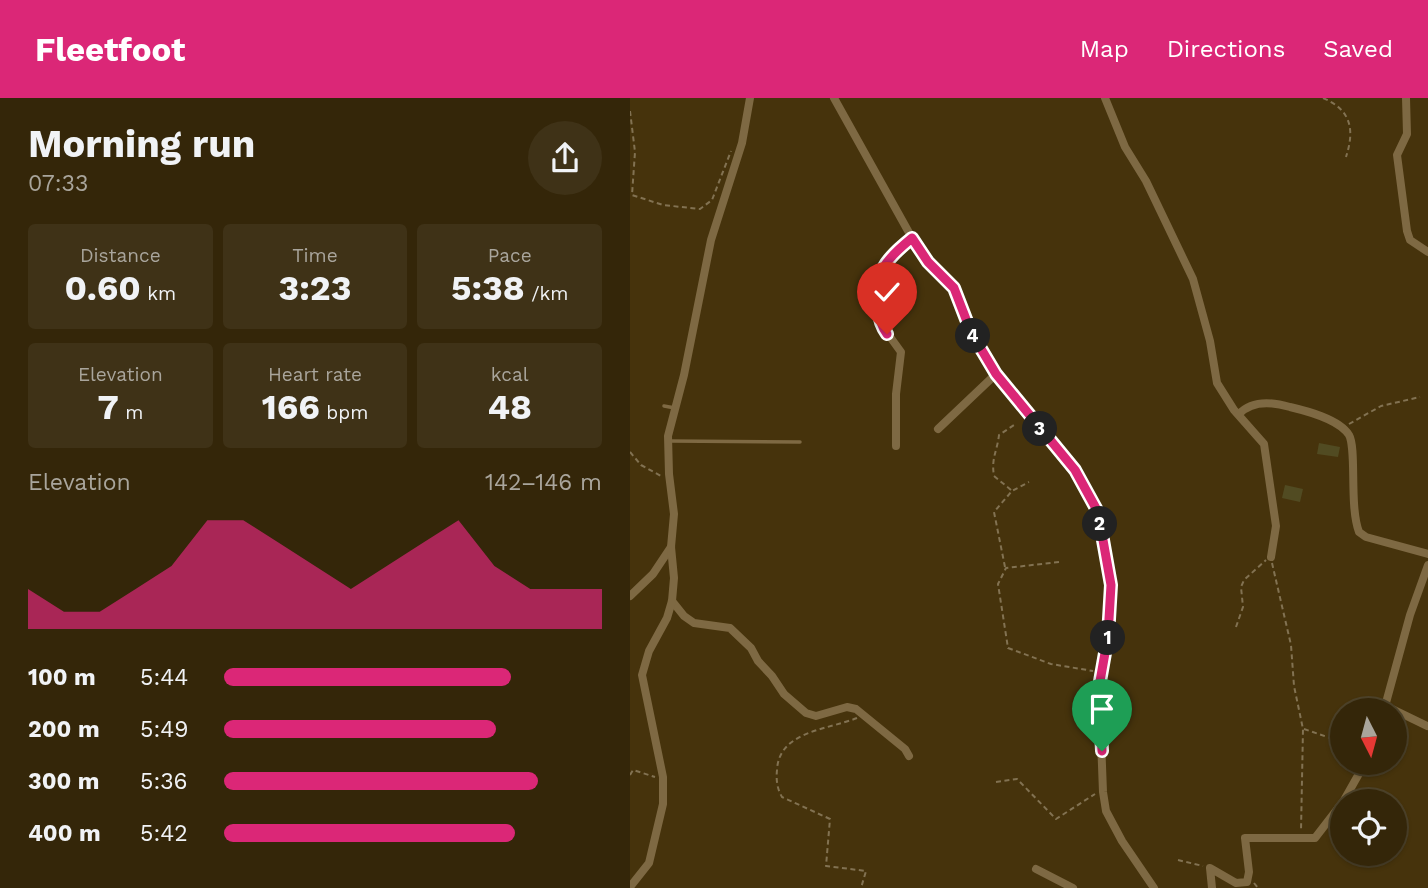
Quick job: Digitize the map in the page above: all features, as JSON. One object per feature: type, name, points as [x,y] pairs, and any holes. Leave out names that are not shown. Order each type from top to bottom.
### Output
[{"type":"street","points":[[630,887],[645,872],[652,855],[663,804],[663,777],[642,675],[649,651],[667,618],[672,601],[674,578],[671,547],[674,514],[668,441],[710,240],[742,143],[750,98]]},
{"type":"street","points":[[834,98],[912,238],[928,262],[954,288],[971,332],[996,374],[1075,470],[1098,512],[1111,585],[1110,622],[1099,700],[1103,792],[1106,811],[1122,841],[1153,887]]},
{"type":"street","points":[[1105,98],[1125,147],[1146,181],[1193,279],[1210,341],[1217,383],[1264,444],[1276,526],[1271,557]]},
{"type":"street","points":[[1406,98],[1407,134],[1397,155],[1408,236],[1428,252]]},
{"type":"street","points":[[897,446],[897,394],[901,352],[880,323],[876,286],[883,268],[912,238]]},
{"type":"street","points":[[938,429],[996,374]]},
{"type":"street","points":[[1239,414],[1245,408],[1274,403],[1331,421],[1350,438],[1352,491],[1359,532],[1366,537],[1428,554]]},
{"type":"street","points":[[630,596],[653,574],[671,547]]},
{"type":"street","points":[[1388,698],[1406,627],[1428,565]]},
{"type":"street","points":[[672,601],[684,616],[694,623],[730,628],[751,648],[784,694],[806,713],[816,716],[850,707],[859,711],[905,749],[909,756]]},
{"type":"street","points":[[1407,717],[1427,726]]},
{"type":"street","points":[[1210,868],[1236,883],[1247,882],[1249,872],[1245,838],[1315,838],[1330,819]]},
{"type":"street","points":[[1210,868],[1212,888]]},
{"type":"street","points":[[1036,869],[1073,888]]},
{"type":"lane","points":[[664,406],[675,408]]},
{"type":"lane","points":[[668,441],[800,442]]},
{"type":"path","points":[[1323,98],[1345,112],[1351,122],[1352,135],[1346,157]]},
{"type":"path","points":[[630,111],[635,152],[632,195],[644,201],[700,209],[715,194],[723,166],[733,146],[742,143]]},
{"type":"path","points":[[1331,421],[1353,424],[1381,406],[1420,397]]},
{"type":"path","points":[[1012,491],[994,476],[991,459],[998,448],[999,435],[1014,425]]},
{"type":"path","points":[[630,452],[650,471],[660,476],[669,474]]},
{"type":"path","points":[[1029,482],[1012,491],[994,512],[1006,568],[998,584],[1008,648],[1051,664],[1101,672]]},
{"type":"path","points":[[1236,627],[1244,607],[1241,587],[1244,580],[1271,557]]},
{"type":"path","points":[[1271,557],[1276,592],[1291,645],[1294,686],[1303,729],[1300,839]]},
{"type":"path","points":[[1006,568],[1059,562]]},
{"type":"path","points":[[859,711],[856,719],[791,740],[782,750],[777,784],[782,797],[830,819],[826,866],[866,871],[861,888]]},
{"type":"path","points":[[1303,729],[1330,737]]},
{"type":"path","points":[[630,775],[633,770],[663,777]]},
{"type":"path","points":[[996,782],[1017,779],[1056,819],[1089,796],[1103,792]]},
{"type":"path","points":[[1178,860],[1210,868]]},
{"type":"building","points":[[1319,443],[1340,447],[1338,457],[1317,454]]},
{"type":"building","points":[[1285,485],[1303,489],[1300,502],[1282,498]]},
{"type":"route","points":[[887,334],[879,317],[876,286],[878,278],[899,248],[912,238],[928,262],[954,288],[971,332],[996,374],[1075,470],[1098,512],[1111,585],[1108,636],[1099,687],[1102,751]]}]
